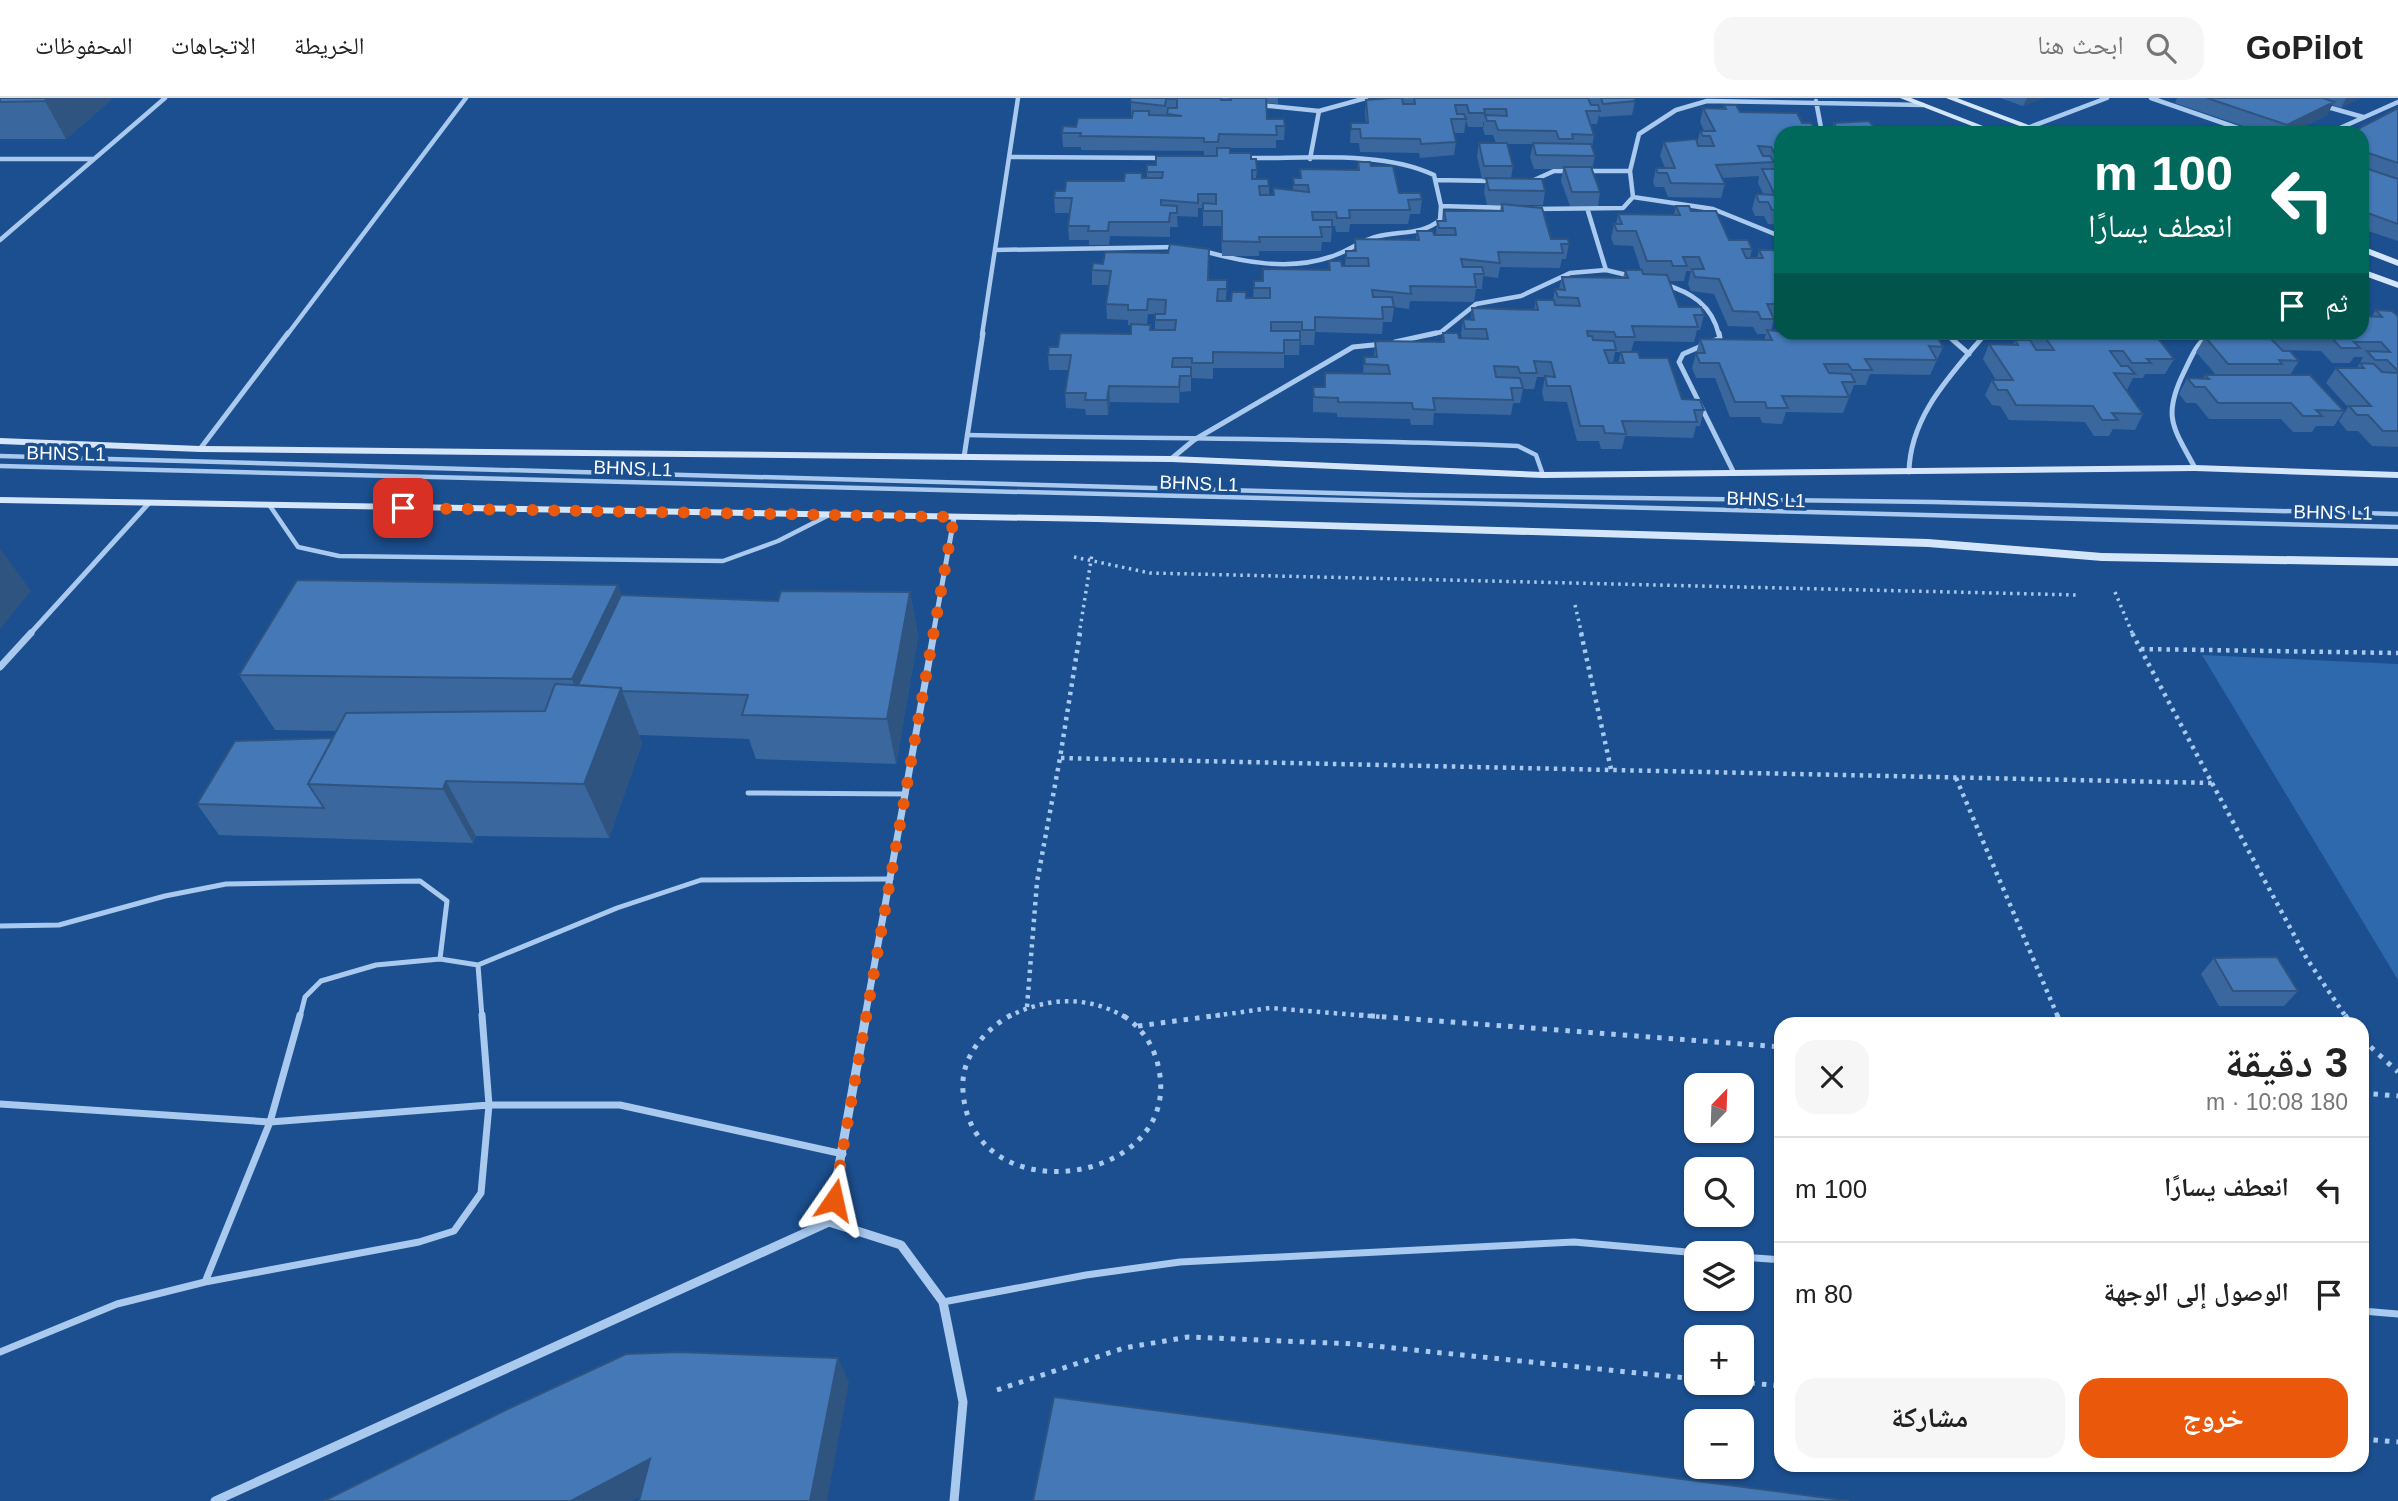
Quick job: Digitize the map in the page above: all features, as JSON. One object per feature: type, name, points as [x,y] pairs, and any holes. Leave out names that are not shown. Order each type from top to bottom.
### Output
[{"type":"street","points":[[0,240],[165,98]]},
{"type":"street","points":[[200,449],[466,98]]},
{"type":"street","points":[[964,457],[1018,98]]},
{"type":"street","points":[[1254,104],[1319,111],[1366,98]]},
{"type":"street","points":[[1697,98],[1707,101]]},
{"type":"street","points":[[1904,98],[1978,126]]},
{"type":"street","points":[[1950,98],[2027,126]]},
{"type":"street","points":[[2033,126],[2107,98]]},
{"type":"street","points":[[2151,98],[2232,126]]},
{"type":"street","points":[[1441,206],[1588,211],[1623,208],[1633,197],[1630,171],[1639,134],[1676,110],[1707,101],[1923,105]]},
{"type":"street","points":[[1816,101],[1821,126]]},
{"type":"street","points":[[2311,102],[2364,118]]},
{"type":"street","points":[[2345,126],[2398,102]]},
{"type":"street","points":[[1310,159],[1319,111]]},
{"type":"street","points":[[1010,157],[1173,158]]},
{"type":"street","points":[[1193,248],[1250,263],[1286,264],[1315,261],[1339,254],[1363,240],[1427,229],[1440,220],[1441,206],[1435,180],[1429,171],[1413,166],[1310,159],[1242,158]]},
{"type":"street","points":[[0,159],[95,159]]},
{"type":"street","points":[[1527,181],[1538,180],[1554,171],[1630,171]]},
{"type":"street","points":[[1435,180],[1501,181]]},
{"type":"street","points":[[1633,197],[1713,209],[1774,234]]},
{"type":"street","points":[[1588,211],[1606,270]]},
{"type":"street","points":[[995,250],[1184,247]]},
{"type":"street","points":[[2369,252],[2398,262]]},
{"type":"street","points":[[1171,459],[1194,440],[1353,347],[1429,336],[1448,328],[1476,304],[1521,296],[1570,273],[1606,270],[1633,276]]},
{"type":"street","points":[[2369,275],[2398,285]]},
{"type":"street","points":[[1657,283],[1677,287],[1710,309],[1720,338],[1714,343],[1683,354],[1679,362],[1734,473]]},
{"type":"street","points":[[1953,340],[1969,354]]},
{"type":"street","points":[[1909,472],[1907,454],[1919,420],[1980,340]]},
{"type":"street","points":[[2195,468],[2172,421],[2170,409],[2174,389],[2192,350],[2200,340]]},
{"type":"street","points":[[0,441],[200,449],[1171,459],[1543,475],[2195,468],[2398,475]]},
{"type":"street","points":[[0,500],[1097,519],[1915,542],[2102,556],[2398,562]]},
{"type":"street","points":[[0,667],[149,503]]},
{"type":"street","points":[[829,1222],[954,517]]},
{"type":"street","points":[[215,1501],[829,1222],[901,1245],[943,1302],[963,1402],[954,1501]]},
{"type":"lane","points":[[967,435],[1194,440],[1362,439],[1518,446],[1531,449],[1538,455],[1543,475]]},
{"type":"lane","name":"BHNS L1","points":[[0,456],[1408,495],[1933,502],[2398,514]]},
{"type":"lane","name":"BHNS L1","points":[[0,466],[2398,527]]},
{"type":"lane","points":[[270,506],[298,547],[339,556],[723,561],[748,555],[788,538],[831,514]]},
{"type":"lane","points":[[748,793],[906,794]]},
{"type":"lane","points":[[205,1283],[270,1122],[304,997],[321,981],[376,965],[440,959],[478,965],[617,908],[701,880],[891,879]]},
{"type":"lane","points":[[0,926],[59,925],[165,896],[226,884],[420,881],[447,901],[440,959]]},
{"type":"lane","points":[[0,1352],[117,1304],[205,1283],[419,1242],[454,1231],[481,1194],[489,1105],[478,965]]},
{"type":"lane","points":[[0,1104],[270,1122],[489,1105],[620,1105],[843,1154]]},
{"type":"lane","points":[[943,1302],[1086,1275],[1180,1262],[1574,1242],[1684,1252]]},
{"type":"lane","points":[[1754,1258],[1774,1259]]},
{"type":"lane","points":[[2369,1312],[2398,1314]]},
{"type":"path","points":[[1027,1007],[1029,932],[1049,801],[1060,758],[1097,519]]},
{"type":"path","points":[[1066,556],[1150,573],[2089,595]]},
{"type":"path","points":[[2102,556],[2141,649],[2212,783],[2307,959],[2346,1017]]},
{"type":"path","points":[[2103,595],[2130,596]]},
{"type":"path","points":[[1575,605],[1611,769]]},
{"type":"path","points":[[2141,649],[2398,653]]},
{"type":"path","points":[[1060,758],[2212,783]]},
{"type":"path","points":[[1956,778],[1996,875],[2037,959],[2058,1017]]},
{"type":"path","points":[[1056,1000],[1086,1002],[1114,1010],[1138,1026],[1154,1047],[1162,1072],[1160,1099],[1149,1126],[1128,1149],[1100,1164],[1068,1173],[1035,1172],[1005,1161],[981,1143],[966,1120],[961,1093],[965,1066],[979,1041],[1000,1021],[1027,1007],[1056,1000]]},
{"type":"path","points":[[1138,1026],[1270,1008],[1774,1046]]},
{"type":"path","points":[[2369,1045],[2398,1072]]},
{"type":"path","points":[[2369,1094],[2398,1096]]},
{"type":"path","points":[[963,1402],[1124,1348],[1188,1337],[1355,1344],[1684,1378]]},
{"type":"path","points":[[1754,1383],[1774,1385]]},
{"type":"path","points":[[2369,1440],[2398,1442]]},
{"type":"shaded area","points":[[2202,655],[2398,664],[2398,980]]},
{"type":"building","points":[[0,98],[48,98],[45,101],[0,102]]},
{"type":"building","points":[[1131,98],[1266,98],[1267,119],[1284,119],[1285,126],[1276,126],[1277,135],[1219,134],[1218,142],[1204,142],[1204,138],[1080,136],[1081,133],[1062,133],[1063,126],[1076,127],[1078,118],[1132,118],[1133,111],[1149,111],[1149,115],[1182,116],[1167,114],[1168,108],[1177,108],[1177,99],[1166,99],[1165,106],[1130,102]]},
{"type":"building","points":[[1402,98],[1403,104],[1415,104],[1414,98],[1588,98],[1591,105],[1598,105],[1600,111],[1586,111],[1594,135],[1572,134],[1573,139],[1559,139],[1556,131],[1498,130],[1495,121],[1487,121],[1485,115],[1507,116],[1506,109],[1484,109],[1485,113],[1469,113],[1467,105],[1455,105],[1457,114],[1464,114],[1466,119],[1451,119],[1456,142],[1421,144],[1420,139],[1361,138],[1360,129],[1351,129],[1351,123],[1368,123],[1366,100]]},
{"type":"building","points":[[1601,98],[1634,98],[1635,101],[1603,104]]},
{"type":"building","points":[[2207,98],[2323,98],[2334,102],[2287,125]]},
{"type":"building","points":[[1724,105],[1736,105],[1740,112],[1797,113],[1802,123],[1811,123],[1813,126],[1774,126],[1774,152],[1771,147],[1758,146],[1763,156],[1770,156],[1774,162],[1716,165],[1725,184],[1671,183],[1667,173],[1658,173],[1656,168],[1675,168],[1664,142],[1696,139],[1698,146],[1714,146],[1710,136],[1703,136],[1700,131],[1715,131],[1703,108],[1726,109]]},
{"type":"building","points":[[2398,108],[2398,163],[2369,153],[2369,126],[2363,126]]},
{"type":"building","points":[[1869,121],[1873,126],[1836,126],[1834,123]]},
{"type":"building","points":[[1479,143],[1507,143],[1513,166],[1484,166]]},
{"type":"building","points":[[1533,143],[1591,144],[1595,156],[1536,155]]},
{"type":"building","points":[[1217,148],[1230,148],[1230,153],[1251,153],[1251,159],[1256,159],[1257,170],[1252,170],[1252,179],[1268,179],[1269,186],[1259,186],[1260,195],[1274,195],[1273,188],[1309,192],[1308,185],[1294,185],[1293,178],[1301,178],[1300,169],[1359,170],[1358,162],[1370,162],[1371,166],[1393,166],[1399,193],[1420,193],[1422,199],[1408,200],[1410,210],[1349,210],[1350,218],[1337,218],[1336,212],[1312,212],[1313,220],[1332,220],[1332,227],[1320,227],[1322,237],[1259,237],[1260,242],[1222,241],[1222,211],[1203,211],[1203,203],[1216,204],[1216,194],[1198,194],[1198,203],[1161,200],[1161,205],[1177,206],[1177,213],[1170,213],[1169,222],[1109,222],[1108,231],[1088,231],[1089,226],[1068,226],[1072,198],[1054,198],[1055,191],[1065,191],[1066,181],[1124,181],[1125,173],[1142,173],[1142,178],[1162,178],[1163,172],[1147,172],[1147,165],[1156,165],[1156,156],[1217,156]]},
{"type":"building","points":[[1564,167],[1591,167],[1600,192],[1572,192]]},
{"type":"building","points":[[1762,169],[1774,169],[1774,193]]},
{"type":"building","points":[[2369,169],[2398,179],[2398,224],[2369,214]]},
{"type":"building","points":[[1486,178],[1542,179],[1545,191],[1489,190]]},
{"type":"building","points":[[1756,194],[1774,195],[1774,210],[1768,202],[1759,202]]},
{"type":"building","points":[[1502,204],[1542,208],[1551,239],[1568,239],[1569,244],[1561,244],[1563,253],[1498,252],[1500,263],[1461,259],[1463,267],[1482,267],[1484,274],[1474,274],[1476,287],[1410,286],[1411,294],[1372,290],[1373,297],[1392,297],[1394,307],[1382,307],[1383,319],[1315,317],[1315,330],[1302,330],[1302,322],[1271,322],[1271,331],[1300,331],[1300,340],[1284,340],[1284,353],[1213,352],[1213,363],[1192,363],[1192,358],[1173,358],[1172,367],[1191,367],[1191,376],[1180,376],[1179,387],[1109,386],[1107,400],[1085,400],[1086,393],[1065,393],[1071,355],[1048,355],[1049,347],[1058,347],[1060,333],[1131,334],[1131,324],[1151,325],[1150,330],[1175,330],[1176,320],[1155,320],[1155,314],[1165,314],[1166,300],[1148,299],[1147,310],[1128,310],[1128,305],[1106,304],[1111,271],[1092,270],[1093,263],[1103,264],[1105,252],[1168,253],[1170,244],[1209,249],[1208,280],[1227,280],[1227,289],[1218,289],[1217,301],[1231,301],[1232,292],[1246,292],[1246,298],[1270,298],[1270,288],[1254,288],[1254,281],[1263,281],[1263,269],[1330,270],[1329,261],[1341,261],[1342,266],[1369,266],[1368,258],[1346,258],[1346,251],[1356,251],[1355,239],[1419,240],[1417,231],[1433,231],[1434,235],[1456,235],[1455,228],[1439,228],[1437,221],[1446,221],[1444,211],[1503,211]]},
{"type":"building","points":[[1676,206],[1689,206],[1691,211],[1716,211],[1729,240],[1748,240],[1752,249],[1742,249],[1746,258],[1763,258],[1759,250],[1774,250],[1774,304],[1767,304],[1774,319],[1761,319],[1758,312],[1733,311],[1719,279],[1695,277],[1692,269],[1704,269],[1699,257],[1683,257],[1687,266],[1673,266],[1671,261],[1647,261],[1636,231],[1617,231],[1614,224],[1622,224],[1618,214],[1680,215]]},
{"type":"building","points":[[1625,270],[1667,275],[1679,307],[1701,307],[1704,315],[1694,315],[1698,327],[1632,326],[1635,337],[1616,337],[1614,332],[1587,331],[1588,336],[1592,336],[1593,340],[1614,341],[1616,350],[1604,350],[1609,363],[1624,363],[1621,352],[1638,352],[1640,358],[1668,358],[1682,399],[1700,400],[1704,410],[1694,410],[1697,422],[1622,421],[1626,434],[1605,433],[1603,426],[1580,426],[1570,386],[1547,386],[1545,376],[1555,377],[1551,362],[1534,361],[1537,373],[1520,373],[1518,367],[1494,366],[1496,377],[1520,378],[1523,388],[1511,388],[1513,400],[1433,398],[1435,410],[1413,409],[1412,403],[1338,402],[1338,398],[1314,397],[1313,387],[1325,387],[1325,373],[1390,374],[1388,365],[1365,364],[1364,357],[1377,357],[1375,341],[1444,342],[1443,333],[1458,333],[1459,338],[1488,339],[1486,329],[1465,329],[1463,319],[1474,320],[1472,308],[1538,310],[1536,300],[1554,300],[1555,305],[1580,306],[1578,298],[1558,297],[1555,289],[1565,290],[1562,277],[1628,278]]},
{"type":"building","points":[[2376,310],[2392,311],[2398,316],[2398,371],[2387,360],[2375,360],[2367,351],[2390,352],[2381,342],[2354,342],[2360,348],[2341,348],[2334,340],[2369,340],[2369,316],[2382,317]]},
{"type":"building","points":[[1767,330],[1774,331],[1774,340],[1939,340],[1943,347],[1929,346],[1937,360],[1865,359],[1872,370],[1852,370],[1848,364],[1824,364],[1829,373],[1851,374],[1855,382],[1842,382],[1849,397],[1782,396],[1788,408],[1767,408],[1765,402],[1735,402],[1719,363],[1700,363],[1696,353],[1705,353],[1700,339],[1772,340]]},
{"type":"building","points":[[2015,340],[2030,340],[2036,350],[2054,350],[2047,340],[2159,340],[2174,359],[2147,359],[2151,363],[2132,363],[2123,351],[2110,351],[2121,366],[2128,366],[2135,374],[2114,373],[2143,414],[2112,413],[2118,420],[2102,420],[2093,406],[2016,405],[2007,390],[1998,390],[1992,380],[2013,380],[1989,344],[2018,345]]},
{"type":"building","points":[[2208,340],[2272,340],[2283,351],[2290,351],[2299,361],[2279,360],[2282,364],[2228,364]]},
{"type":"building","points":[[2360,363],[2374,364],[2382,372],[2398,373],[2398,431],[2383,431],[2368,415],[2357,415],[2349,406],[2371,406],[2336,368],[2364,368]]},
{"type":"building","points":[[2205,375],[2310,375],[2344,411],[2316,410],[2322,416],[2303,416],[2291,403],[2218,403],[2205,387],[2195,387],[2187,378],[2209,379]]},
{"type":"building","points":[[297,580],[618,585],[572,679],[239,675]]},
{"type":"building","points":[[781,591],[910,592],[887,719],[742,715],[748,695],[622,691],[621,688],[578,685],[621,595],[778,601]]},
{"type":"building","points":[[555,684],[621,688],[584,784],[446,781],[443,789],[308,784],[346,713],[545,711]]},
{"type":"building","points":[[333,738],[308,784],[324,808],[197,804],[235,741]]},
{"type":"building","points":[[2277,957],[2298,991],[2233,991],[2214,958]]},
{"type":"building","points":[[679,1352],[838,1358],[810,1501],[639,1501],[650,1459],[571,1501],[324,1501],[512,1407],[626,1354]]},
{"type":"building","points":[[1054,1397],[1850,1501],[1033,1501]]},
{"type":"route","points":[[403,508],[954,517],[834,1200]]}]
